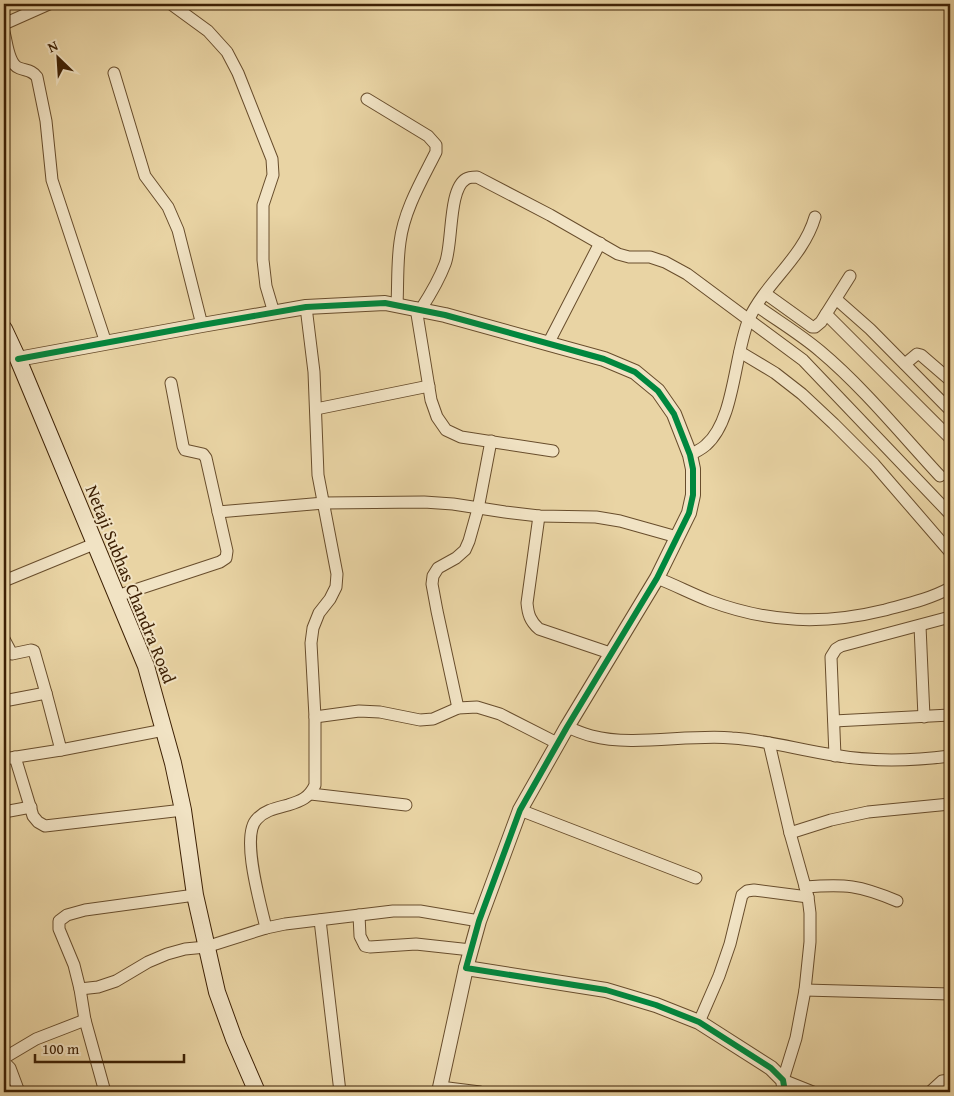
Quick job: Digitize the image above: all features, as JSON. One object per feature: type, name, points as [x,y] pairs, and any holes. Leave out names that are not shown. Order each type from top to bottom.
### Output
[{"type":"main road","name":"Netaji Subhas Chandra Road","points":[[4,330],[18,359],[146,666],[173,763],[183,810],[194,896],[217,992],[234,1039],[257,1092]]},
{"type":"street","points":[[4,24],[49,4]]},
{"type":"street","points":[[171,4],[208,31],[227,52],[238,73],[272,159],[273,175],[263,205],[263,260],[266,286],[274,313]]},
{"type":"street","points":[[4,32],[14,64],[18,68],[34,72],[37,77],[46,121],[52,180],[106,343]]},
{"type":"street","points":[[114,73],[145,176],[168,207],[178,230],[202,325]]},
{"type":"street","points":[[367,99],[428,136],[436,145],[436,152],[407,215],[400,241],[397,305]]},
{"type":"street","points":[[553,451],[461,437],[446,430],[437,417],[431,400],[418,309],[446,264],[450,249],[452,212],[457,191],[461,182],[467,178],[477,177],[500,188],[623,256],[650,257],[665,262],[687,274],[803,360],[950,514]]},
{"type":"street","points":[[690,455],[706,445],[718,431],[749,320],[757,306],[804,244],[812,229],[815,217]]},
{"type":"street","points":[[549,342],[600,243]]},
{"type":"street","points":[[766,294],[812,327],[818,326],[850,276]]},
{"type":"street","points":[[836,299],[870,329],[950,410]]},
{"type":"street","points":[[18,359],[306,308],[385,303],[418,309],[604,358],[635,372],[658,390],[674,414],[690,455],[693,469],[693,495],[689,513],[657,578],[610,653],[520,810],[479,921],[466,968],[439,1091],[480,1092]]},
{"type":"street","points":[[757,306],[796,332],[821,352],[886,416],[940,476]]},
{"type":"street","points":[[266,928],[252,864],[250,841],[252,827],[256,819],[267,811],[302,800],[311,794],[315,785],[315,717],[311,643],[313,628],[319,613],[336,587],[337,574],[318,475],[314,372],[306,308]]},
{"type":"street","points":[[826,314],[950,438]]},
{"type":"street","points":[[740,352],[775,372],[834,424],[874,464],[950,552]]},
{"type":"street","points":[[905,364],[913,356],[921,355],[950,380]]},
{"type":"street","points":[[117,596],[220,562],[226,558],[227,551],[206,458],[203,454],[185,450],[183,446],[171,383]]},
{"type":"street","points":[[316,408],[429,386]]},
{"type":"street","points":[[458,708],[434,593],[433,576],[438,568],[456,558],[465,550],[469,541],[478,509],[491,441]]},
{"type":"street","points":[[218,512],[324,503],[424,502],[453,504],[539,516],[596,517],[620,521],[677,537]]},
{"type":"street","points":[[539,516],[527,603],[528,613],[532,622],[539,629],[610,653]]},
{"type":"street","points":[[4,581],[94,544]]},
{"type":"street","points":[[657,578],[710,601],[753,614],[789,620],[826,620],[864,615],[940,594],[950,588]]},
{"type":"street","points":[[835,756],[831,657],[836,648],[950,617]]},
{"type":"street","points":[[920,626],[924,717]]},
{"type":"street","points":[[4,639],[12,654],[34,651],[61,750]]},
{"type":"street","points":[[4,701],[46,693]]},
{"type":"street","points":[[315,717],[359,711],[380,712],[420,720],[433,719],[458,708],[477,707],[500,714],[557,743]]},
{"type":"street","points":[[834,721],[950,716]]},
{"type":"street","points":[[567,727],[592,736],[623,740],[732,738],[835,756],[865,759],[912,760],[950,756]]},
{"type":"street","points":[[164,730],[10,758],[38,822],[46,826],[183,810]]},
{"type":"street","points":[[769,743],[790,833],[807,892],[810,942],[805,990],[784,1086]]},
{"type":"street","points":[[311,794],[406,805]]},
{"type":"street","points":[[790,833],[831,820],[868,812],[950,804]]},
{"type":"street","points":[[4,812],[31,807]]},
{"type":"street","points":[[520,810],[696,878]]},
{"type":"street","points":[[699,1022],[719,976],[730,944],[742,895],[747,891],[807,892],[840,885],[873,890],[898,901]]},
{"type":"street","points":[[105,1092],[85,1020],[74,965],[59,929],[59,921],[66,915],[84,910],[194,896]]},
{"type":"street","points":[[80,989],[98,987],[116,981],[148,962],[167,954],[186,949],[206,947],[285,924],[393,911],[420,910],[479,921]]},
{"type":"street","points":[[359,915],[360,936],[365,946],[416,944],[471,950]]},
{"type":"street","points":[[320,920],[340,1092]]},
{"type":"street","points":[[466,968],[606,990],[656,1005],[699,1022],[771,1068],[784,1086],[813,1092]]},
{"type":"street","points":[[805,990],[950,994]]},
{"type":"street","points":[[19,1092],[10,1068],[4,1060],[36,1039],[85,1020]]},
{"type":"street","points":[[930,1092],[942,1081],[950,1080]]},
{"type":"cycle path","points":[[18,359],[306,307],[385,303],[445,315],[604,359],[635,372],[658,391],[674,414],[690,455],[693,469],[693,495],[689,513],[657,578],[567,727],[520,810],[479,921],[466,968],[606,990],[656,1005],[699,1022],[771,1068],[783,1080],[785,1092]]}]
